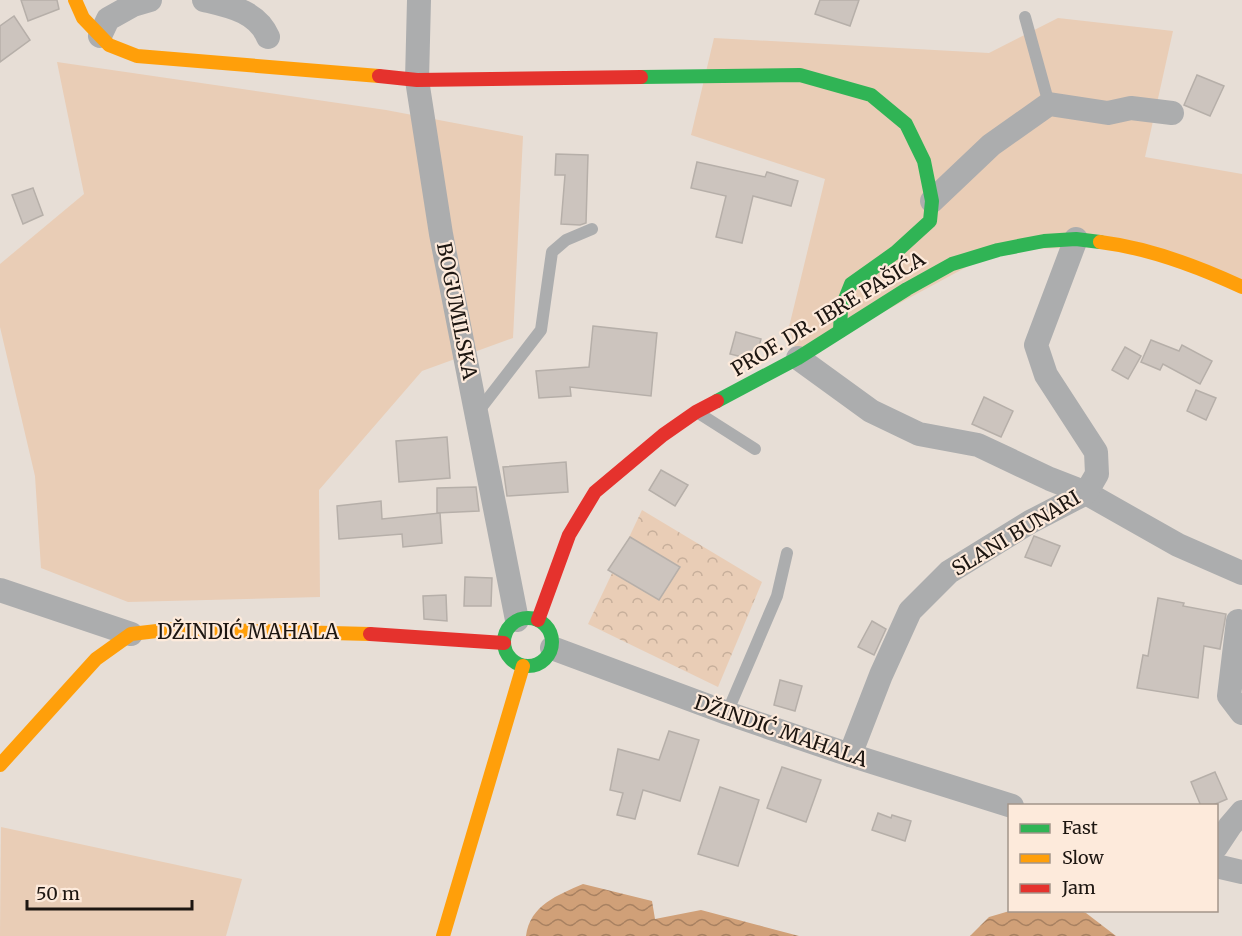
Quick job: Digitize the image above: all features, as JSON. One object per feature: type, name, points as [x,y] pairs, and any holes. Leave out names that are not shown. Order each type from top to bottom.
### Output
[{"type":"street","points":[[75,0],[83,18],[109,45],[136,56],[417,80],[800,75],[871,95],[906,124],[924,161],[932,201],[930,221],[896,252],[851,284],[841,309],[840,331]]},
{"type":"street","points":[[100,36],[108,19],[133,5],[150,0]]},
{"type":"street","points":[[204,0],[238,8],[263,26],[268,37]]},
{"type":"street","name":"BOGUMILSKA","points":[[419,0],[417,80],[441,234],[477,414],[528,620]]},
{"type":"street","points":[[932,201],[991,145],[1049,104],[1108,113],[1131,108],[1172,113]]},
{"type":"street","name":"PROF. DR. IBRE PAŠIĆA","points":[[528,620],[570,535],[595,492],[663,435],[696,412],[798,358],[907,289],[952,264],[998,250],[1044,241],[1076,239],[1130,246],[1208,271],[1242,287]]},
{"type":"street","name":"SLANI BUNARI","points":[[850,755],[881,675],[910,611],[949,572],[1030,522],[1086,493],[1097,474],[1096,452],[1046,375],[1036,345],[1076,239]]},
{"type":"street","points":[[798,358],[871,411],[919,434],[978,445],[1050,479],[1086,493],[1178,545],[1242,573]]},
{"type":"street","name":"DŽINDIĆ MAHALA","points":[[0,590],[131,634],[174,629],[333,632],[504,643]]},
{"type":"street","points":[[528,620],[550,632],[552,648],[543,661],[535,665],[523,666],[512,661],[507,655],[504,643],[506,631],[528,620]]},
{"type":"street","points":[[1238,621],[1229,696],[1242,713]]},
{"type":"street","points":[[0,765],[96,659],[131,634]]},
{"type":"street","name":"DŽINDIĆ MAHALA","points":[[552,648],[727,713],[1008,805]]},
{"type":"street","points":[[443,936],[523,666]]},
{"type":"street","points":[[1218,844],[1242,812]]},
{"type":"lane","points":[[1025,17],[1049,104]]},
{"type":"lane","points":[[477,414],[541,330],[552,252],[567,240],[592,229]]},
{"type":"lane","points":[[696,412],[754,449]]},
{"type":"lane","points":[[727,713],[777,596],[787,553]]},
{"type":"green space","points":[[1058,18],[1173,31],[1145,157],[1242,174],[1242,287],[1130,246],[998,250],[798,358],[789,327],[825,179],[691,135],[714,38],[989,53]]},
{"type":"green space","points":[[57,62],[386,110],[523,136],[513,338],[422,371],[319,490],[320,597],[128,602],[41,568],[35,476],[0,327],[0,264],[84,194]]},
{"type":"green space","points":[[642,510],[762,582],[718,687],[588,624]]},
{"type":"green space","points":[[1,827],[242,879],[226,936],[0,936]]},
{"type":"water","points":[[583,884],[652,901],[655,919],[701,910],[799,936],[526,936],[533,916],[539,909],[555,897]]},
{"type":"water","points":[[1008,911],[1083,912],[1116,936],[970,936],[989,917]]},
{"type":"building","points":[[21,0],[57,0],[59,9],[28,21]]},
{"type":"building","points":[[820,0],[859,0],[850,26],[815,14]]},
{"type":"building","points":[[14,16],[30,40],[0,62],[0,26]]},
{"type":"building","points":[[1197,75],[1224,86],[1210,116],[1184,105]]},
{"type":"building","points":[[556,154],[588,155],[586,223],[561,224],[565,175],[555,175]]},
{"type":"building","points":[[697,162],[765,177],[767,172],[798,181],[791,206],[753,196],[742,243],[716,237],[726,196],[691,188]]},
{"type":"building","points":[[33,188],[43,215],[23,224],[12,195]]},
{"type":"building","points":[[593,326],[657,333],[651,396],[570,387],[571,396],[539,398],[536,371],[589,367]]},
{"type":"building","points":[[736,332],[761,339],[755,360],[730,354]]},
{"type":"building","points":[[1151,340],[1179,351],[1182,345],[1212,361],[1200,384],[1163,364],[1160,370],[1141,362]]},
{"type":"building","points":[[1125,347],[1141,356],[1128,379],[1112,370]]},
{"type":"building","points":[[1196,390],[1216,398],[1206,420],[1187,411]]},
{"type":"building","points":[[984,397],[1013,411],[1001,437],[972,424]]},
{"type":"building","points":[[447,437],[450,478],[399,482],[396,441]]},
{"type":"building","points":[[566,462],[568,492],[507,496],[503,467]]},
{"type":"building","points":[[661,470],[688,485],[675,506],[649,490]]},
{"type":"building","points":[[476,487],[479,511],[437,513],[437,488]]},
{"type":"building","points":[[381,501],[382,519],[440,513],[442,543],[403,547],[402,534],[339,539],[337,506]]},
{"type":"building","points":[[1034,536],[1060,546],[1051,566],[1025,557]]},
{"type":"building","points":[[630,537],[680,567],[659,600],[608,570]]},
{"type":"building","points":[[465,577],[492,578],[491,606],[464,606]]},
{"type":"building","points":[[446,595],[447,621],[424,619],[423,596]]},
{"type":"building","points":[[1158,598],[1184,603],[1183,606],[1226,614],[1220,649],[1204,646],[1198,698],[1137,688],[1143,655],[1148,656]]},
{"type":"building","points":[[872,621],[886,629],[874,655],[858,647]]},
{"type":"building","points":[[780,680],[802,686],[795,711],[774,705]]},
{"type":"building","points":[[669,731],[699,740],[680,801],[643,790],[635,819],[617,815],[623,793],[610,790],[618,749],[659,760]]},
{"type":"building","points":[[782,767],[821,780],[806,822],[767,808]]},
{"type":"building","points":[[1215,772],[1227,799],[1216,804],[1200,804],[1191,782]]},
{"type":"building","points":[[720,787],[759,800],[738,866],[698,854]]},
{"type":"building","points":[[878,813],[911,821],[905,841],[872,830]]},
{"type":"traffic: fast","points":[[641,77],[800,75],[871,95],[906,124],[924,161],[932,201],[930,221],[896,252],[851,284],[841,309],[840,331]]},
{"type":"traffic: fast","points":[[717,401],[798,358],[907,289],[952,264],[998,250],[1044,241],[1076,239],[1100,242]]},
{"type":"traffic: fast","points":[[523,618],[533,618],[545,625],[552,637],[552,642],[552,647],[545,659],[533,666],[523,666],[508,655],[504,647],[504,637],[515,622],[523,618]]},
{"type":"traffic: slow","points":[[75,0],[83,18],[109,45],[137,56],[379,76]]},
{"type":"traffic: slow","points":[[1100,242],[1172,259],[1242,287]]},
{"type":"traffic: slow","points":[[0,765],[96,659],[131,634],[174,629],[370,634]]},
{"type":"traffic: slow","points":[[443,936],[523,666]]},
{"type":"traffic: jam","points":[[379,76],[417,80],[641,77]]},
{"type":"traffic: jam","points":[[538,620],[569,535],[595,492],[663,435],[696,412],[717,401]]},
{"type":"traffic: jam","points":[[370,634],[504,643]]}]
